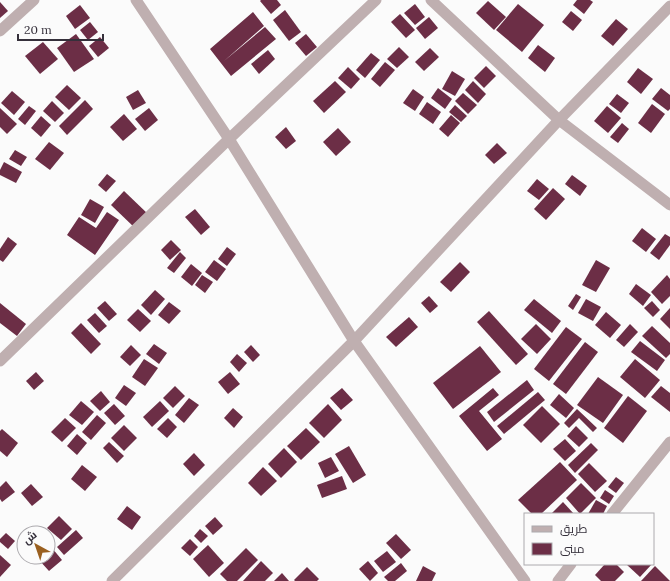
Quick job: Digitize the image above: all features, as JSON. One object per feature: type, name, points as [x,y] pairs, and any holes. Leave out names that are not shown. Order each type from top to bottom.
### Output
[{"type":"street","points":[[0,30],[34,0]]},
{"type":"street","points":[[136,0],[229,139],[354,341],[525,581]]},
{"type":"street","points":[[0,361],[229,139],[376,0]]},
{"type":"street","points":[[431,0],[559,120],[670,205]]},
{"type":"street","points":[[112,581],[354,341],[559,120],[670,6]]},
{"type":"street","points":[[613,513],[670,442]]},
{"type":"street","points":[[558,581],[570,565]]},
{"type":"building","points":[[277,0],[281,5],[271,14],[260,1]]},
{"type":"building","points":[[577,0],[590,0],[593,2],[584,14],[573,5]]},
{"type":"building","points":[[488,1],[506,17],[494,30],[476,13]]},
{"type":"building","points":[[0,2],[8,11],[0,18]]},
{"type":"building","points":[[415,4],[425,17],[415,25],[404,13]]},
{"type":"building","points":[[518,4],[544,25],[522,52],[496,30]]},
{"type":"building","points":[[80,5],[90,18],[75,29],[66,16]]},
{"type":"building","points":[[285,10],[301,32],[289,41],[273,20]]},
{"type":"building","points":[[571,11],[582,20],[573,31],[562,22]]},
{"type":"building","points":[[253,12],[264,26],[224,61],[265,27],[276,39],[231,76],[210,49]]},
{"type":"building","points":[[400,14],[415,30],[406,38],[391,22]]},
{"type":"building","points":[[429,17],[438,28],[425,39],[416,28]]},
{"type":"building","points":[[616,19],[628,29],[613,46],[601,36]]},
{"type":"building","points":[[90,22],[98,32],[88,40],[80,30]]},
{"type":"building","points":[[76,34],[94,59],[74,72],[57,48]]},
{"type":"building","points":[[306,34],[317,47],[306,56],[295,43]]},
{"type":"building","points":[[100,37],[109,48],[98,57],[89,46]]},
{"type":"building","points":[[43,42],[58,59],[40,74],[25,56]]},
{"type":"building","points":[[538,45],[555,58],[545,72],[528,58]]},
{"type":"building","points":[[399,47],[409,57],[397,68],[387,59]]},
{"type":"building","points":[[430,48],[439,57],[424,71],[415,62]]},
{"type":"building","points":[[268,50],[275,59],[259,74],[251,64]]},
{"type":"building","points":[[371,53],[380,60],[365,78],[356,70]]},
{"type":"building","points":[[385,62],[395,70],[380,87],[371,79]]},
{"type":"building","points":[[486,66],[496,76],[484,88],[474,78]]},
{"type":"building","points":[[348,67],[360,79],[351,89],[338,78]]},
{"type":"building","points":[[638,68],[653,79],[641,94],[627,82]]},
{"type":"building","points":[[452,71],[465,79],[455,96],[442,89]]},
{"type":"building","points":[[335,81],[346,92],[324,113],[313,101]]},
{"type":"building","points":[[473,81],[486,94],[478,103],[465,90]]},
{"type":"building","points":[[67,85],[81,98],[69,110],[55,97]]},
{"type":"building","points":[[438,88],[452,99],[445,109],[431,98]]},
{"type":"building","points":[[661,88],[670,95],[670,109],[668,111],[652,99]]},
{"type":"building","points":[[413,89],[424,97],[415,111],[403,103]]},
{"type":"building","points":[[138,90],[146,103],[133,110],[126,97]]},
{"type":"building","points":[[12,91],[25,102],[14,115],[1,103]]},
{"type":"building","points":[[463,93],[477,105],[468,114],[455,101]]},
{"type":"building","points":[[617,94],[629,103],[621,113],[609,104]]},
{"type":"building","points":[[85,100],[93,109],[67,135],[59,126]]},
{"type":"building","points":[[52,101],[64,113],[55,122],[43,111]]},
{"type":"building","points":[[427,102],[441,112],[433,124],[419,114]]},
{"type":"building","points":[[652,104],[665,114],[651,133],[638,123]]},
{"type":"building","points":[[455,105],[467,116],[461,122],[449,112]]},
{"type":"building","points":[[29,106],[36,111],[25,125],[18,119]]},
{"type":"building","points":[[607,106],[621,118],[608,133],[594,121]]},
{"type":"building","points":[[0,108],[17,124],[7,134],[0,127]]},
{"type":"building","points":[[149,108],[158,120],[145,131],[135,119]]},
{"type":"building","points":[[124,114],[137,129],[123,141],[110,127]]},
{"type":"building","points":[[451,115],[460,123],[448,137],[439,129]]},
{"type":"building","points":[[41,116],[51,125],[41,137],[31,128]]},
{"type":"building","points":[[622,123],[629,129],[618,143],[610,137]]},
{"type":"building","points":[[286,127],[296,141],[286,149],[275,137]]},
{"type":"building","points":[[338,128],[351,142],[336,156],[323,142]]},
{"type":"building","points":[[49,142],[64,153],[50,170],[35,159]]},
{"type":"building","points":[[497,143],[507,153],[494,164],[485,155]]},
{"type":"building","points":[[15,150],[27,157],[21,166],[9,159]]},
{"type":"building","points":[[4,162],[22,172],[16,183],[0,175],[0,170]]},
{"type":"building","points":[[107,174],[116,181],[106,192],[98,185]]},
{"type":"building","points":[[572,175],[587,186],[580,196],[565,184]]},
{"type":"building","points":[[537,179],[549,189],[539,200],[527,191]]},
{"type":"building","points":[[553,188],[565,199],[546,220],[534,209]]},
{"type":"building","points":[[124,191],[149,215],[136,229],[111,205]]},
{"type":"building","points":[[90,199],[104,207],[95,223],[81,215]]},
{"type":"building","points":[[195,209],[210,227],[201,235],[185,217]]},
{"type":"building","points":[[107,212],[119,220],[95,255],[67,235],[79,217],[96,228]]},
{"type":"building","points":[[642,228],[656,239],[646,252],[632,241]]},
{"type":"building","points":[[665,234],[670,237],[670,245],[659,260],[650,253]]},
{"type":"building","points":[[8,237],[17,244],[3,262],[0,260],[0,249]]},
{"type":"building","points":[[171,240],[181,250],[170,260],[161,250]]},
{"type":"building","points":[[227,247],[236,254],[227,266],[218,259]]},
{"type":"building","points":[[180,252],[186,258],[174,273],[167,268]]},
{"type":"building","points":[[214,260],[226,269],[217,281],[205,272]]},
{"type":"building","points":[[596,260],[610,268],[596,292],[582,285]]},
{"type":"building","points":[[460,262],[470,272],[451,292],[440,282]]},
{"type":"building","points":[[191,264],[202,273],[192,286],[181,277]]},
{"type":"building","points":[[202,275],[213,282],[205,293],[195,285]]},
{"type":"building","points":[[667,275],[670,279],[670,296],[662,304],[651,292]]},
{"type":"building","points":[[636,284],[651,295],[643,306],[629,294]]},
{"type":"building","points":[[155,290],[165,299],[151,315],[141,305]]},
{"type":"building","points":[[576,294],[581,297],[573,310],[568,306]]},
{"type":"building","points":[[429,296],[438,306],[430,313],[421,303]]},
{"type":"building","points":[[534,299],[561,321],[552,333],[524,310]]},
{"type":"building","points":[[586,299],[601,307],[593,321],[578,313]]},
{"type":"building","points":[[105,301],[117,314],[109,321],[97,308]]},
{"type":"building","points":[[652,301],[660,310],[653,317],[644,308]]},
{"type":"building","points":[[169,302],[181,311],[169,324],[158,315]]},
{"type":"building","points":[[0,303],[26,324],[17,336],[0,323]]},
{"type":"building","points":[[670,308],[670,329],[660,319]]},
{"type":"building","points":[[138,309],[151,321],[140,332],[127,320]]},
{"type":"building","points":[[489,311],[528,354],[516,365],[477,322]]},
{"type":"building","points":[[606,312],[621,325],[610,338],[595,325]]},
{"type":"building","points":[[95,313],[107,326],[99,333],[87,320]]},
{"type":"building","points":[[409,317],[418,327],[396,347],[386,337]]},
{"type":"building","points":[[81,323],[101,344],[91,354],[71,333]]},
{"type":"building","points":[[536,324],[551,339],[537,354],[521,339]]},
{"type":"building","points":[[630,324],[638,332],[624,347],[616,340]]},
{"type":"building","points":[[652,326],[670,343],[670,354],[666,358],[642,336]]},
{"type":"building","points":[[566,327],[582,339],[549,381],[534,369]]},
{"type":"building","points":[[640,341],[665,360],[657,371],[631,352]]},
{"type":"building","points":[[585,342],[598,352],[566,394],[553,384]]},
{"type":"building","points":[[154,344],[167,353],[159,364],[146,354]]},
{"type":"building","points":[[131,345],[141,355],[130,366],[120,357]]},
{"type":"building","points":[[251,345],[260,355],[253,362],[244,352]]},
{"type":"building","points":[[480,346],[501,372],[453,409],[433,383]]},
{"type":"building","points":[[237,354],[247,363],[239,372],[230,362]]},
{"type":"building","points":[[144,359],[158,368],[145,386],[132,377]]},
{"type":"building","points":[[635,359],[660,380],[645,398],[620,377]]},
{"type":"building","points":[[36,372],[44,381],[34,390],[26,381]]},
{"type":"building","points":[[230,372],[240,384],[228,394],[218,382]]},
{"type":"building","points":[[598,377],[623,395],[603,423],[577,405]]},
{"type":"building","points":[[527,380],[534,390],[494,422],[487,412]]},
{"type":"building","points":[[124,385],[136,393],[126,406],[115,398]]},
{"type":"building","points":[[175,386],[185,396],[173,408],[163,398]]},
{"type":"building","points":[[661,386],[670,393],[670,412],[651,397]]},
{"type":"building","points":[[342,388],[353,400],[341,410],[330,398]]},
{"type":"building","points":[[493,388],[499,395],[479,411],[502,439],[487,451],[459,416]]},
{"type":"building","points":[[101,391],[110,402],[100,411],[90,401]]},
{"type":"building","points":[[538,392],[545,400],[504,434],[497,426]]},
{"type":"building","points":[[559,394],[574,408],[566,418],[550,405]]},
{"type":"building","points":[[628,396],[647,411],[623,443],[604,428]]},
{"type":"building","points":[[189,398],[199,405],[184,423],[175,415]]},
{"type":"building","points":[[81,401],[94,412],[82,425],[69,415]]},
{"type":"building","points":[[160,401],[169,411],[152,427],[143,417]]},
{"type":"building","points":[[114,404],[125,416],[115,425],[104,413]]},
{"type":"building","points":[[328,404],[342,420],[324,438],[309,423]]},
{"type":"building","points":[[542,406],[560,424],[541,443],[523,425]]},
{"type":"building","points":[[233,408],[243,417],[234,428],[224,418]]},
{"type":"building","points":[[577,409],[597,428],[593,432],[579,418],[569,428],[564,423]]},
{"type":"building","points":[[97,415],[106,423],[91,440],[82,432]]},
{"type":"building","points":[[65,418],[76,428],[62,442],[51,432]]},
{"type":"building","points":[[168,418],[177,427],[167,438],[157,429]]},
{"type":"building","points":[[124,425],[137,438],[124,451],[111,438]]},
{"type":"building","points":[[576,426],[588,438],[579,447],[567,436]]},
{"type":"building","points":[[306,428],[320,442],[301,460],[287,446]]},
{"type":"building","points":[[2,429],[18,443],[7,457],[0,451],[0,431]]},
{"type":"building","points":[[77,434],[87,443],[77,455],[67,446]]},
{"type":"building","points":[[565,439],[576,451],[565,461],[553,449]]},
{"type":"building","points":[[109,442],[124,456],[117,463],[103,448]]},
{"type":"building","points":[[591,443],[598,450],[575,473],[568,465]]},
{"type":"building","points":[[349,446],[366,475],[353,483],[335,454]]},
{"type":"building","points":[[284,448],[297,462],[281,478],[268,464]]},
{"type":"building","points":[[194,453],[205,465],[194,476],[183,464]]},
{"type":"building","points":[[331,457],[339,471],[325,478],[318,463]]},
{"type":"building","points":[[560,462],[577,480],[542,513],[531,513],[518,500]]},
{"type":"building","points":[[589,463],[607,481],[595,492],[578,474]]},
{"type":"building","points":[[82,465],[97,477],[85,491],[71,479]]},
{"type":"building","points":[[263,467],[277,481],[261,496],[248,483]]},
{"type":"building","points":[[342,476],[347,489],[322,498],[317,485]]},
{"type":"building","points":[[616,477],[624,483],[616,493],[608,487]]},
{"type":"building","points":[[6,481],[15,492],[2,502],[0,499],[0,487]]},
{"type":"building","points":[[581,483],[596,498],[581,513],[579,513],[566,498]]},
{"type":"building","points":[[31,484],[43,497],[32,506],[21,493]]},
{"type":"building","points":[[605,490],[614,496],[609,504],[600,498]]},
{"type":"building","points":[[596,500],[607,506],[604,513],[589,513]]},
{"type":"building","points":[[563,502],[573,513],[552,513]]},
{"type":"building","points":[[127,506],[141,517],[132,530],[117,519]]},
{"type":"building","points":[[59,516],[72,529],[61,540],[56,536],[56,525],[50,525]]},
{"type":"building","points":[[215,517],[223,526],[213,535],[205,526]]},
{"type":"building","points":[[200,529],[208,536],[201,543],[194,536]]},
{"type":"building","points":[[76,530],[83,538],[64,555],[57,547]]},
{"type":"building","points":[[6,533],[15,541],[8,549],[0,542],[0,539]]},
{"type":"building","points":[[396,534],[411,550],[401,559],[386,543]]},
{"type":"building","points":[[190,539],[198,547],[190,556],[181,548]]},
{"type":"building","points":[[208,545],[224,563],[209,577],[193,559]]},
{"type":"building","points":[[246,548],[258,560],[237,581],[227,581],[220,574]]},
{"type":"building","points":[[387,551],[396,562],[383,572],[374,561]]},
{"type":"building","points":[[56,553],[62,560],[49,571],[44,565],[56,565]]},
{"type":"building","points":[[0,555],[11,565],[0,577]]},
{"type":"building","points":[[261,561],[273,573],[265,581],[243,581]]},
{"type":"building","points":[[368,561],[378,573],[370,581],[359,569]]},
{"type":"building","points":[[401,563],[407,571],[395,581],[388,581],[384,577]]},
{"type":"building","points":[[604,565],[617,565],[624,572],[615,581],[601,581],[595,575]]},
{"type":"building","points":[[627,565],[651,565],[640,577]]},
{"type":"building","points":[[423,566],[436,573],[432,581],[416,581]]},
{"type":"building","points":[[655,566],[670,581],[641,581]]},
{"type":"building","points":[[307,567],[319,579],[317,581],[295,581],[294,580]]},
{"type":"building","points":[[282,573],[289,581],[274,581]]}]
